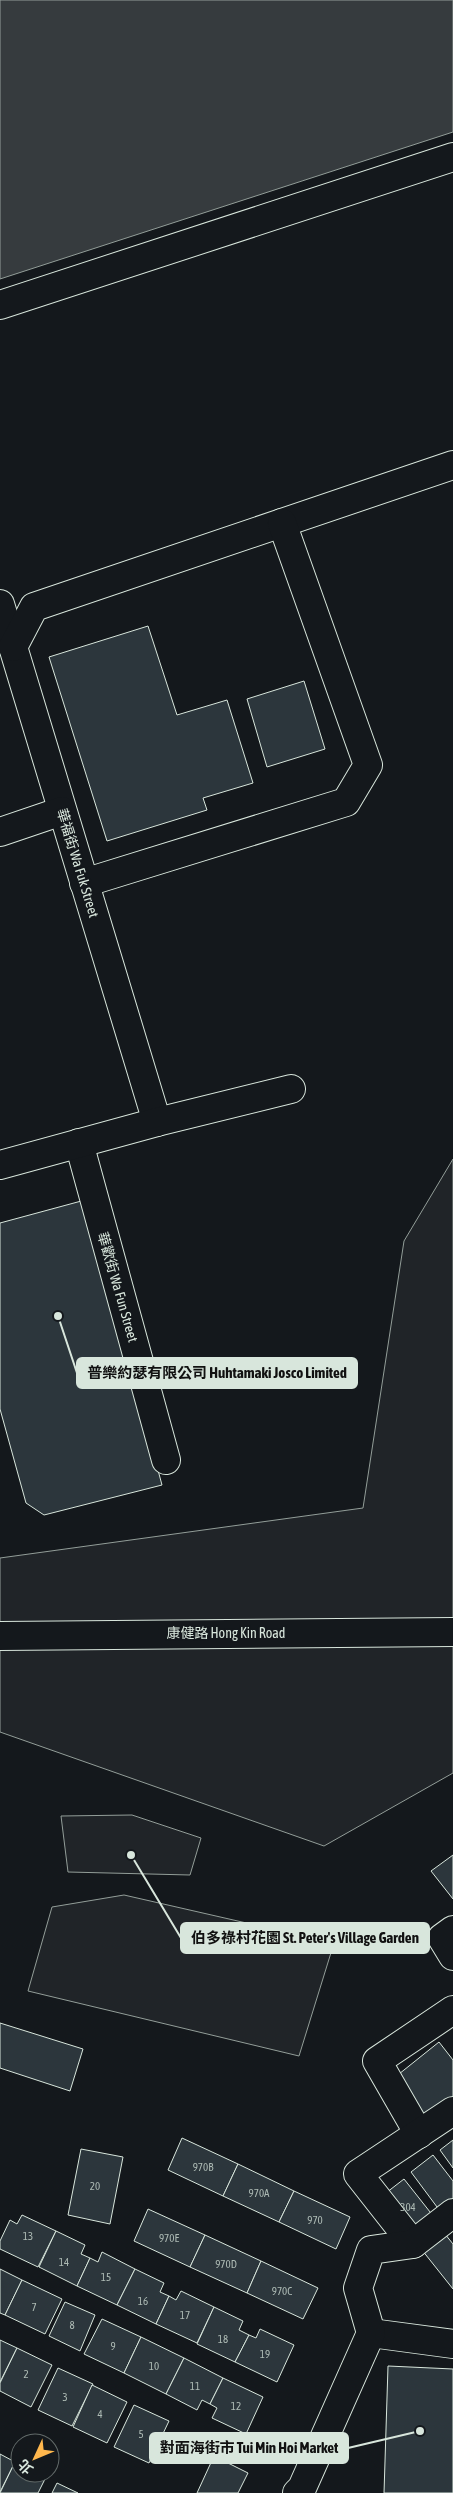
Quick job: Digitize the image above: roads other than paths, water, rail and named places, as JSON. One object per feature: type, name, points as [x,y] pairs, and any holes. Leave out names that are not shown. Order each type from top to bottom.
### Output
[{"type":"street","points":[[0,305],[453,157]]},
{"type":"street","points":[[13,647],[34,607],[453,465]]},
{"type":"street","points":[[84,883],[346,802],[368,764],[282,523]]},
{"type":"street","name":"華福街 Wa Fuk Street","points":[[0,604],[157,1122]]},
{"type":"street","points":[[0,832],[62,811]]},
{"type":"street","points":[[0,1165],[157,1122],[291,1089]]},
{"type":"street","name":"華歡街 Wa Fun Street","points":[[78,1143],[166,1460]]},
{"type":"street","name":"康健路 Hong Kin Road","points":[[0,1636],[453,1632]]},
{"type":"street","points":[[453,1930],[442,1938],[453,1956]]},
{"type":"street","points":[[419,2134],[377,2061],[453,2010]]},
{"type":"street","points":[[413,2244],[358,2174],[453,2111]]},
{"type":"street","points":[[297,2493],[306,2479],[371,2333],[358,2288],[371,2250],[413,2244],[453,2213]]},
{"type":"street","points":[[371,2333],[453,2344]]},
{"type":"place","name":"普樂約瑟有限公司 Huhtamaki Josco Limited","points":[[58,1316]]},
{"type":"place","name":"伯多祿村花園 St. Peter's Village Garden","points":[[131,1855]]},
{"type":"place","name":"對面海街市 Tui Min Hoi Market","points":[[420,2431]]}]
